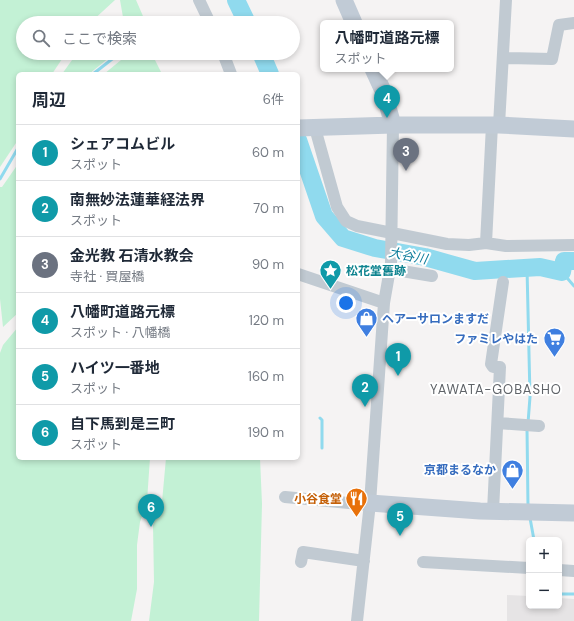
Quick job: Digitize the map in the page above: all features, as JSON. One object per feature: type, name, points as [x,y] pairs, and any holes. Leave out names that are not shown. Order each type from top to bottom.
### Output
[{"type":"street","points":[[199,0],[207,16]]},
{"type":"street","points":[[486,244],[495,125],[503,58],[506,0]]},
{"type":"street","points":[[342,2],[352,20]]},
{"type":"street","points":[[503,58],[552,59],[558,25],[574,24]]},
{"type":"street","points":[[226,60],[230,72]]},
{"type":"street","points":[[357,621],[370,504],[384,303],[390,266],[394,125],[384,93],[374,72]]},
{"type":"street","points":[[574,129],[495,125],[394,125],[308,128],[337,208],[346,221],[357,226],[447,244],[486,244],[506,246],[574,245]]},
{"type":"street","points":[[390,266],[432,276]]},
{"type":"street","points":[[300,275],[384,303]]},
{"type":"street","points":[[493,511],[500,367],[493,367],[491,364],[503,282]]},
{"type":"street","points":[[498,423],[532,426]]},
{"type":"street","points":[[285,497],[370,504],[493,511],[574,513]]},
{"type":"street","points":[[301,562],[303,552],[364,561]]},
{"type":"street","points":[[423,562],[526,568]]},
{"type":"street","points":[[562,570],[574,571]]},
{"type":"shaded area","points":[[507,595],[526,596],[526,609],[562,609],[562,598],[574,599],[574,621],[507,621]]},
{"type":"green space","points":[[0,0],[115,0],[98,16],[16,16],[16,60],[61,60],[53,72],[16,72],[16,143],[0,167]]},
{"type":"green space","points":[[120,0],[136,0],[143,16],[123,16]]},
{"type":"green space","points":[[72,60],[106,60],[91,72],[63,72]]},
{"type":"green space","points":[[121,60],[155,60],[161,72],[106,72]]},
{"type":"green space","points":[[16,167],[16,315],[3,327],[0,299],[0,187],[2,187]]},
{"type":"green space","points":[[16,329],[16,460],[150,460],[147,501],[140,522],[137,545],[137,589],[131,621],[0,621],[0,353],[3,345]]},
{"type":"green space","points":[[166,460],[260,460],[262,504],[259,621],[149,621],[154,582],[153,525],[162,502]]},
{"type":"waterway","name":"大谷川","points":[[236,0],[244,16]]},
{"type":"waterway","points":[[96,72],[111,60]]},
{"type":"waterway","name":"大谷川","points":[[264,60],[269,72]]},
{"type":"waterway","name":"大谷川","points":[[300,146],[324,216],[343,238],[375,248],[425,257],[475,271],[540,267],[562,272],[564,261],[574,261]]},
{"type":"waterway","points":[[0,179],[16,151]]},
{"type":"waterway","points":[[527,268],[530,397],[528,423]]},
{"type":"waterway","points":[[562,272],[574,286]]},
{"type":"waterway","points":[[320,418],[322,420],[322,448]]},
{"type":"waterway","points":[[527,428],[528,507]]},
{"type":"waterway","points":[[530,518],[533,537]]},
{"type":"waterway","points":[[562,594],[574,594]]},
{"type":"place","name":"八幡町道路元標","points":[[387,118]]},
{"type":"place","name":"金光教 石清水教会","points":[[406,171]]},
{"type":"place","name":"松花堂舊跡","points":[[331,290]]},
{"type":"place","name":"ヘアーサロンますだ","points":[[366,338]]},
{"type":"place","name":"ファミレやはた","points":[[554,358]]},
{"type":"place","name":"シェアコムビル","points":[[398,376]]},
{"type":"place","name":"南無妙法蓮華経法界","points":[[365,407]]},
{"type":"place","name":"京都まるなか","points":[[512,490]]},
{"type":"place","name":"小谷食堂","points":[[357,518]]},
{"type":"place","name":"自下馬到是三町","points":[[151,527]]},
{"type":"place","name":"ハイツ一番地","points":[[400,536]]},
{"type":"district","name":"YAWATA-GOBASHO","points":[[496,389]]}]
